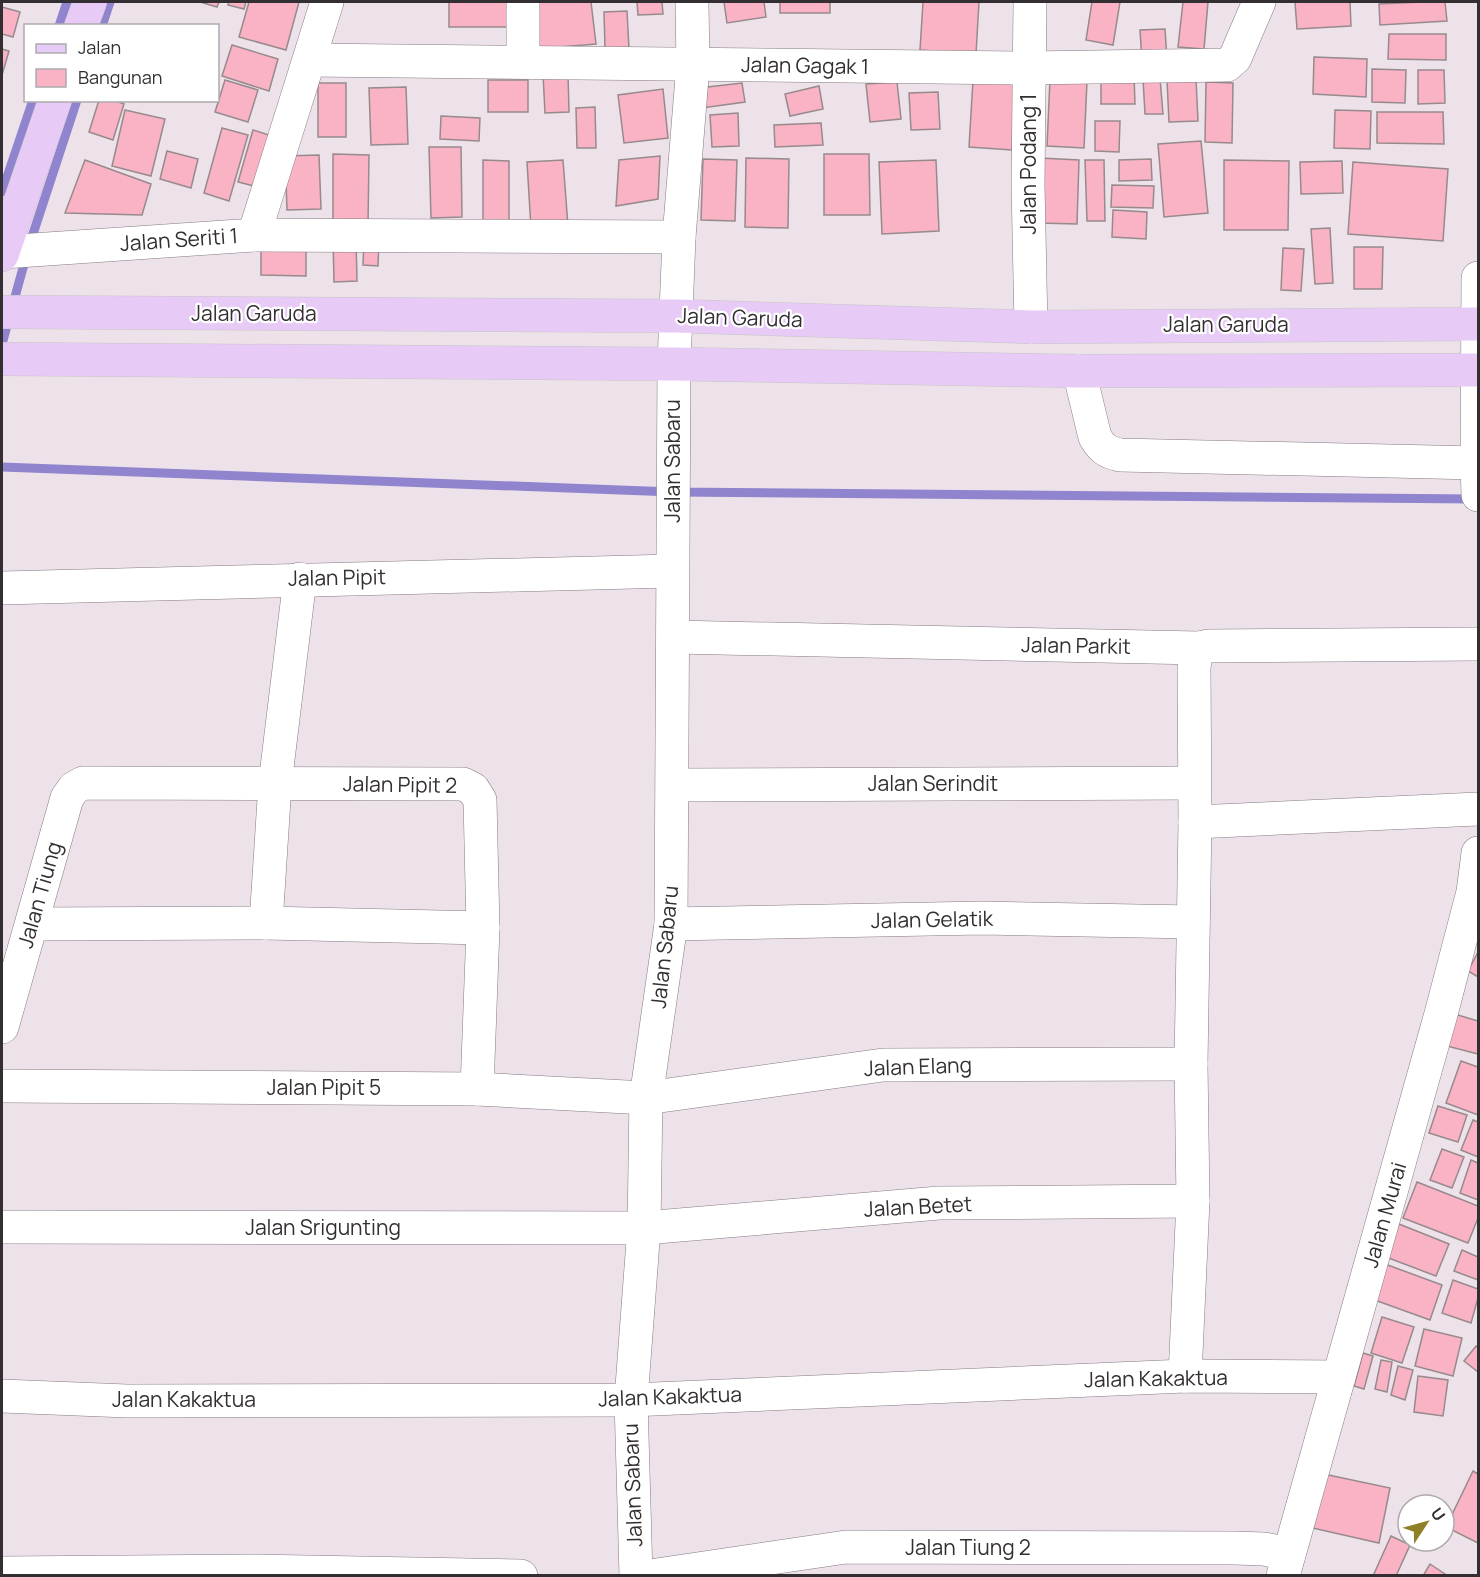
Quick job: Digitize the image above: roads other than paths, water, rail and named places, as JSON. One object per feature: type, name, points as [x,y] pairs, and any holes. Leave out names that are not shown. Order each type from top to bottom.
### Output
[{"type":"main road","points":[[82,24],[90,2]]},
{"type":"main road","points":[[2,253],[54,102]]},
{"type":"main road","name":"Jalan Garuda","points":[[2,312],[677,316],[1031,327],[1478,324]]},
{"type":"main road","points":[[2,359],[674,364],[1079,371],[1478,370]]},
{"type":"street","name":"Jalan Seriti 1","points":[[2,253],[254,235],[327,2]]},
{"type":"street","points":[[523,2],[523,62]]},
{"type":"street","name":"Jalan Sabaru","points":[[636,1575],[631,1400],[644,1228],[646,1098],[671,924],[674,364],[679,237],[693,65],[692,2]]},
{"type":"street","name":"Jalan Podang 1","points":[[1030,2],[1028,184],[1031,327]]},
{"type":"street","name":"Jalan Gagak 1","points":[[310,60],[1029,68],[1227,65],[1235,58],[1259,2]]},
{"type":"street","points":[[254,235],[679,237]]},
{"type":"street","points":[[1079,371],[1095,437],[1101,447],[1108,452],[1120,455],[1478,479],[1479,278]]},
{"type":"street","name":"Jalan Pipit","points":[[2,588],[672,571]]},
{"type":"street","points":[[267,923],[275,784],[300,579]]},
{"type":"street","name":"Jalan Parkit","points":[[674,637],[1199,648],[1208,646],[1479,644]]},
{"type":"street","points":[[1185,1376],[1193,1201],[1191,1064],[1195,822],[1194,668],[1196,652],[1199,648]]},
{"type":"street","name":"Jalan Pipit 2","points":[[67,798],[74,788],[87,783],[463,784],[473,789],[480,800],[483,928],[477,1089]]},
{"type":"street","name":"Jalan Serindit","points":[[673,785],[1194,783]]},
{"type":"street","name":"Jalan Tiung","points":[[2,1027],[67,798]]},
{"type":"street","points":[[1195,822],[1479,809]]},
{"type":"street","name":"Jalan Murai","points":[[1286,1565],[1444,1003],[1473,892],[1479,853]]},
{"type":"street","name":"Jalan Gelatik","points":[[671,924],[983,918],[1193,922]]},
{"type":"street","points":[[32,924],[267,923],[483,928]]},
{"type":"street","name":"Jalan Elang","points":[[646,1098],[883,1065],[1191,1064]]},
{"type":"street","name":"Jalan Pipit 5","points":[[2,1086],[477,1089],[646,1098]]},
{"type":"street","name":"Jalan Betet","points":[[644,1228],[939,1203],[1193,1201]]},
{"type":"street","name":"Jalan Srigunting","points":[[2,1227],[644,1228]]},
{"type":"street","name":"Jalan Kakaktua","points":[[2,1396],[127,1401],[631,1400],[1185,1376],[1339,1377]]},
{"type":"street","name":"Jalan Tiung 2","points":[[650,1575],[846,1546],[1264,1549],[1286,1565]]},
{"type":"street","points":[[2,1573],[254,1571],[521,1575]]},
{"type":"waterway","points":[[60,24],[67,2]]},
{"type":"waterway","points":[[103,24],[110,2]]},
{"type":"waterway","points":[[2,192],[32,102]]},
{"type":"waterway","points":[[30,243],[76,102]]},
{"type":"waterway","points":[[2,344],[26,257]]},
{"type":"waterway","points":[[2,467],[673,492],[1475,499]]}]
